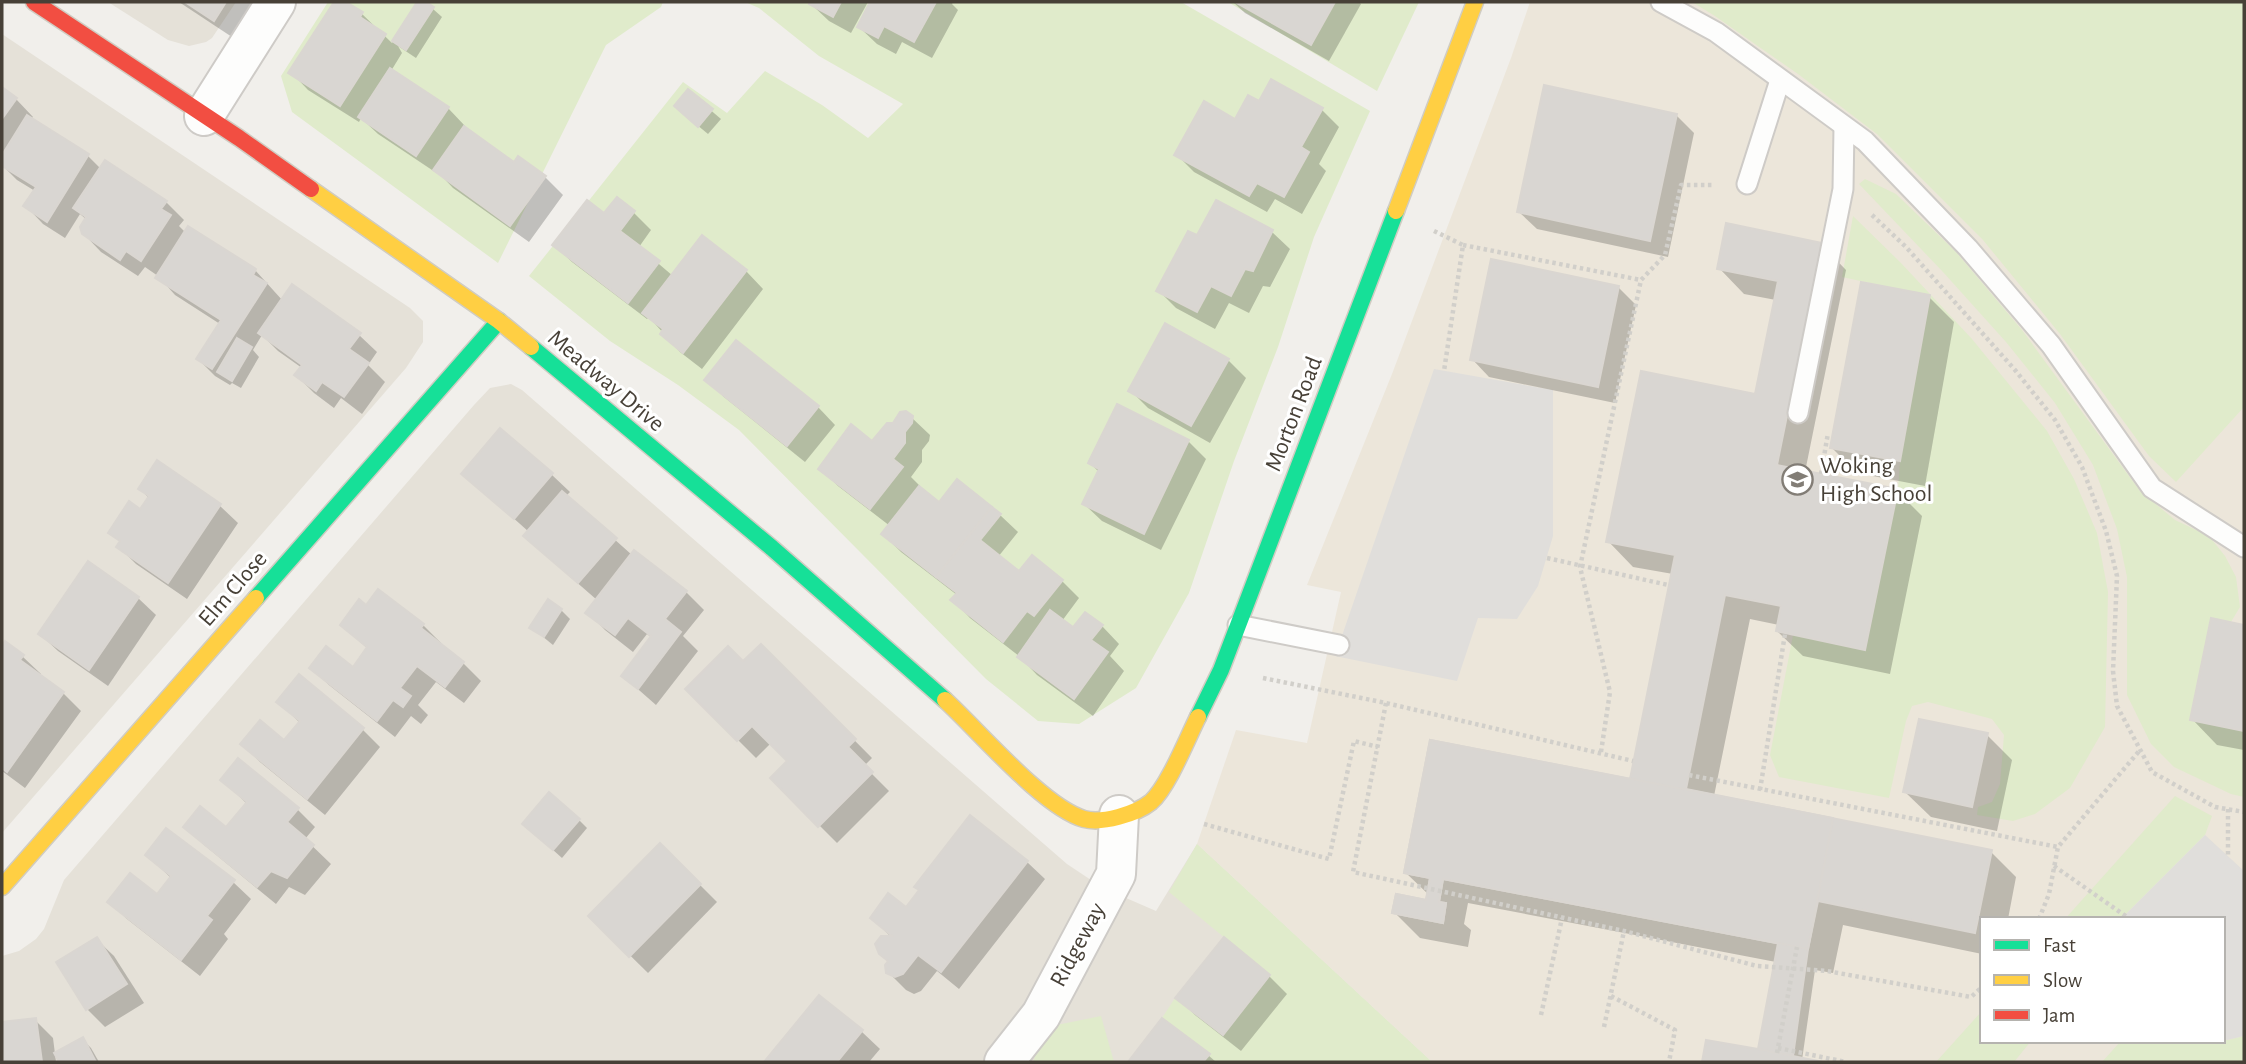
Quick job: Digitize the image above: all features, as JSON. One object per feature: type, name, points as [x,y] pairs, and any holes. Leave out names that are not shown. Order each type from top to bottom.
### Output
[{"type":"street","name":"Meadway Drive","points":[[34,2],[204,116],[499,321],[772,548],[950,705],[1043,794],[1085,820],[1119,815]]},
{"type":"street","points":[[204,116],[276,2]]},
{"type":"street","name":"Morton Road","points":[[1119,815],[1135,811],[1152,801],[1163,786],[1221,670],[1475,2]]},
{"type":"street","name":"Elm Close","points":[[2,887],[499,321]]},
{"type":"street","name":"Ridgeway","points":[[1004,1062],[1041,1015],[1116,874],[1119,815]]},
{"type":"lane","points":[[1661,2],[1716,33],[1865,141],[1968,248],[2051,345],[2152,488],[2244,547]]},
{"type":"lane","points":[[1747,184],[1780,80]]},
{"type":"lane","points":[[1798,414],[1843,188],[1844,127]]},
{"type":"lane","points":[[1238,625],[1339,645]]},
{"type":"path","points":[[1601,752],[1609,692],[1580,567],[1641,280],[1665,255],[1681,185],[1747,184]]},
{"type":"path","points":[[1843,188],[1906,247],[2015,370],[2055,420],[2082,467],[2106,531],[2117,576],[2113,671],[2117,706],[2152,772],[2215,807],[2244,812]]},
{"type":"path","points":[[1395,213],[1463,245],[1641,280]]},
{"type":"path","points":[[1444,371],[1463,245]]},
{"type":"path","points":[[1547,558],[1668,585]]},
{"type":"path","points":[[1760,790],[1785,634]]},
{"type":"path","points":[[1221,670],[1386,703],[1633,761]]},
{"type":"path","points":[[1386,703],[1353,872],[1624,932],[1758,966],[1827,971],[1971,997],[1980,989]]},
{"type":"path","points":[[1204,824],[1329,859],[1354,741],[1378,747]]},
{"type":"path","points":[[2040,917],[2049,894],[2058,847],[2140,750]]},
{"type":"path","points":[[1689,775],[2058,847]]},
{"type":"path","points":[[2228,809],[2228,857]]},
{"type":"path","points":[[2054,866],[2127,917]]},
{"type":"path","points":[[1541,1015],[1562,918]]},
{"type":"path","points":[[1604,1027],[1624,932]]},
{"type":"path","points":[[1797,947],[1777,1050],[1846,1062]]},
{"type":"path","points":[[1611,996],[1675,1030],[1669,1062]]},
{"type":"shaded area","points":[[108,2],[236,2],[212,38],[189,46],[168,40]]},
{"type":"shaded area","name":"Woking High School","points":[[1530,2],[2244,2],[2244,1062],[1432,1062],[1197,844],[1236,730],[1307,743],[1341,592],[1307,585],[1392,374]]},
{"type":"shaded area","points":[[2,34],[410,308],[423,321],[423,342],[406,368],[2,833]]},
{"type":"shaded area","points":[[1434,369],[1553,390],[1553,536],[1538,586],[1517,619],[1478,618],[1457,681],[1335,656]]},
{"type":"shaded area","points":[[511,384],[522,390],[1067,864],[1103,888],[1156,911],[1197,844],[1432,1062],[2,1062],[2,956],[19,951],[36,939],[44,929],[64,880],[474,405],[490,388]]},
{"type":"shaded area","points":[[2205,835],[2244,871],[2244,1036],[2225,1038],[2225,917],[2123,917]]},
{"type":"green space","points":[[328,2],[663,2],[661,7],[606,45],[498,263],[292,112],[281,76]]},
{"type":"green space","points":[[745,2],[1181,2],[1370,111],[1314,237],[1278,347],[1234,461],[1189,593],[1136,688],[1079,724],[1038,721],[986,679],[739,430],[678,385],[610,341],[529,276],[683,82],[727,113],[765,71],[822,105],[868,138],[903,104],[819,56],[759,8]]},
{"type":"green space","points":[[1228,2],[1419,2],[1377,91]]},
{"type":"green space","points":[[1692,2],[2244,2],[2244,407],[2176,482],[2149,456],[2060,334],[1983,240],[1877,134],[1798,74]]},
{"type":"green space","points":[[1865,179],[1896,194],[1956,252],[2022,330],[2140,491],[2175,520],[2209,536],[2225,556],[2236,577],[2240,607],[2231,622],[2244,630],[2244,797],[2231,794],[2174,767],[2151,744],[2127,695],[2127,577],[2117,529],[2093,465],[2055,403],[2006,342],[1859,184]]},
{"type":"green space","points":[[1853,216],[1972,339],[2047,431],[2074,479],[2097,533],[2108,592],[2105,727],[2070,788],[2035,814],[2013,821],[1977,815],[1978,807],[1992,802],[2000,784],[2004,735],[1992,719],[1928,702],[1912,706],[1906,721],[1889,798],[1779,777],[1770,755],[1793,635],[1866,649],[1898,490],[1900,461],[1930,296],[1842,277]]},
{"type":"green space","points":[[2175,796],[2212,816],[2205,835],[2123,917],[2067,917]]},
{"type":"green space","points":[[1197,844],[1432,1062],[1203,1062],[1209,1053],[1162,1018],[1175,998],[1223,1035],[1270,975],[1169,892]]},
{"type":"green space","points":[[1980,1013],[1980,1043],[2029,1043],[2014,1062],[1936,1062]]},
{"type":"green space","points":[[1101,1016],[1114,1062],[1034,1062],[1036,1044],[1047,1027]]},
{"type":"green space","points":[[2244,1036],[2244,1062],[2102,1062],[2119,1043],[2225,1043],[2225,1038]]},
{"type":"building","points":[[185,2],[226,2],[214,21]]},
{"type":"building","points":[[334,2],[346,2],[363,12],[360,17],[386,34],[340,106],[288,73]]},
{"type":"building","points":[[417,2],[426,2],[434,7],[406,50],[392,41]]},
{"type":"building","points":[[841,2],[833,17],[809,4]]},
{"type":"building","points":[[870,2],[936,2],[914,42],[884,26],[878,38],[857,27]]},
{"type":"building","points":[[1235,2],[1335,2],[1311,45]]},
{"type":"building","points":[[390,68],[449,107],[416,156],[358,117]]},
{"type":"building","points":[[1271,79],[1323,108],[1301,147],[1309,152],[1284,197],[1257,183],[1249,196],[1174,155],[1204,101],[1235,119],[1248,95],[1259,101]]},
{"type":"building","points":[[1544,85],[1677,114],[1650,241],[1517,212]]},
{"type":"building","points":[[2,87],[17,98],[2,119]]},
{"type":"building","points":[[688,89],[713,109],[698,127],[674,106]]},
{"type":"building","points":[[27,115],[89,154],[47,222],[23,206],[36,187],[2,166],[2,155]]},
{"type":"building","points":[[464,126],[514,162],[518,156],[546,176],[510,226],[433,170]]},
{"type":"building","points":[[105,160],[167,201],[161,209],[171,215],[141,261],[126,251],[120,260],[82,234],[80,227],[86,217],[73,208]]},
{"type":"building","points":[[617,197],[635,211],[620,231],[660,261],[628,303],[552,245],[587,200],[604,213]]},
{"type":"building","points":[[1216,200],[1273,230],[1253,271],[1245,269],[1231,296],[1211,286],[1197,312],[1156,291],[1188,231],[1197,235]]},
{"type":"building","points":[[1726,223],[1822,243],[1777,465],[1898,489],[1865,650],[1776,631],[1781,606],[1725,595],[1686,789],[1992,850],[1975,933],[1818,901],[1808,949],[1443,879],[1439,902],[1446,903],[1443,923],[1392,913],[1396,894],[1426,900],[1430,878],[1404,873],[1430,740],[1630,779],[1675,555],[1606,542],[1641,371],[1755,394],[1778,281],[1717,269]]},
{"type":"building","points":[[188,226],[256,269],[253,275],[267,283],[212,369],[196,359],[221,320],[155,278]]},
{"type":"building","points":[[702,235],[747,270],[683,353],[660,334],[663,329],[642,313]]},
{"type":"building","points":[[1491,259],[1619,286],[1598,387],[1470,360]]},
{"type":"building","points":[[1861,282],[1930,295],[1900,461],[1830,448]]},
{"type":"building","points":[[292,284],[361,333],[349,349],[369,363],[344,397],[322,382],[316,391],[294,375],[302,365],[258,333]]},
{"type":"building","points":[[1165,323],[1229,359],[1191,426],[1128,391]]},
{"type":"building","points":[[237,338],[252,347],[232,381],[217,372]]},
{"type":"building","points":[[736,340],[819,406],[787,446],[704,380]]},
{"type":"building","points":[[1117,404],[1189,440],[1144,534],[1082,504],[1099,469],[1088,463]]},
{"type":"building","points":[[906,411],[913,416],[912,423],[905,432],[905,443],[893,459],[903,467],[870,509],[818,469],[851,424],[872,441],[887,423],[893,423],[900,412]]},
{"type":"building","points":[[500,428],[553,473],[514,519],[461,474]]},
{"type":"building","points":[[157,460],[221,504],[168,583],[116,547],[120,541],[108,533],[129,501],[140,509],[149,496],[138,489]]},
{"type":"building","points":[[957,479],[992,507],[936,577],[881,534],[919,486],[939,502]]},
{"type":"building","points":[[562,491],[617,538],[578,583],[523,536]]},
{"type":"building","points":[[992,507],[1001,514],[980,540],[1019,571],[1032,555],[1063,580],[1034,616],[1027,611],[1003,642],[950,600],[957,593],[936,577]]},
{"type":"building","points":[[634,550],[687,591],[665,619],[681,632],[638,689],[621,676],[651,636],[628,618],[615,635],[585,613]]},
{"type":"building","points":[[88,561],[139,597],[89,670],[38,634]]},
{"type":"building","points":[[378,589],[424,624],[421,628],[464,662],[445,687],[417,666],[400,688],[411,696],[403,707],[393,700],[377,721],[309,668],[326,646],[353,667],[367,647],[340,625],[359,599],[366,605]]},
{"type":"building","points":[[548,599],[562,609],[544,637],[529,628]]},
{"type":"building","points":[[1050,610],[1073,627],[1085,612],[1103,625],[1091,640],[1108,652],[1074,699],[1017,657]]},
{"type":"building","points":[[2211,618],[2244,625],[2244,731],[2190,720]]},
{"type":"building","points":[[5,641],[24,655],[20,660],[64,692],[7,772],[2,768],[2,646]]},
{"type":"building","points":[[761,644],[856,739],[848,747],[873,772],[818,827],[770,778],[787,761],[752,726],[737,741],[685,689],[728,646],[743,661]]},
{"type":"building","points":[[299,674],[364,728],[307,799],[240,744],[260,720],[284,740],[300,721],[276,702]]},
{"type":"building","points":[[1919,719],[1988,733],[1972,807],[1903,792]]},
{"type":"building","points":[[1430,740],[1833,818],[1808,949],[1443,879],[1439,902],[1446,903],[1443,923],[1392,913],[1396,894],[1426,900],[1430,878],[1404,873]]},
{"type":"building","points":[[238,758],[299,808],[287,822],[314,845],[287,878],[271,871],[257,887],[183,827],[200,806],[226,827],[247,802],[220,780]]},
{"type":"building","points":[[549,792],[580,819],[553,850],[522,824]]},
{"type":"building","points":[[970,815],[1028,861],[941,972],[918,955],[903,974],[895,977],[886,973],[885,965],[888,961],[879,954],[875,944],[881,936],[892,936],[870,918],[888,893],[906,907],[919,890],[914,887]]},
{"type":"building","points":[[166,828],[235,880],[207,916],[212,920],[181,960],[107,902],[130,873],[157,894],[171,876],[145,855]]},
{"type":"building","points":[[660,843],[701,884],[629,957],[588,916]]},
{"type":"building","points":[[97,937],[127,984],[86,1010],[56,962]]},
{"type":"building","points":[[1224,937],[1270,975],[1223,1035],[1175,998]]},
{"type":"building","points":[[1778,943],[1808,949],[1793,1056],[1758,1049]]},
{"type":"building","points":[[819,995],[863,1030],[837,1062],[764,1062]]},
{"type":"building","points":[[36,1018],[42,1062],[2,1062],[2,1022]]},
{"type":"building","points":[[1162,1018],[1210,1054],[1203,1062],[1128,1062]]},
{"type":"building","points":[[83,1037],[96,1062],[59,1062],[54,1053]]},
{"type":"building","points":[[1706,1040],[1758,1049],[1823,1062],[1702,1062]]},
{"type":"traffic: fast","points":[[1198,717],[1221,670],[1396,211]]},
{"type":"traffic: fast","points":[[256,598],[499,321]]},
{"type":"traffic: fast","points":[[531,347],[772,548],[945,700]]},
{"type":"traffic: slow","points":[[1396,211],[1475,2]]},
{"type":"traffic: slow","points":[[311,189],[499,321],[531,347]]},
{"type":"traffic: slow","points":[[2,887],[256,598]]},
{"type":"traffic: slow","points":[[945,700],[1012,767],[1050,800],[1068,812],[1091,820],[1119,817],[1151,802],[1170,774],[1198,717]]},
{"type":"traffic: jam","points":[[34,2],[311,189]]},
{"type":"place","name":"Woking High School","points":[[1797,480]]}]
